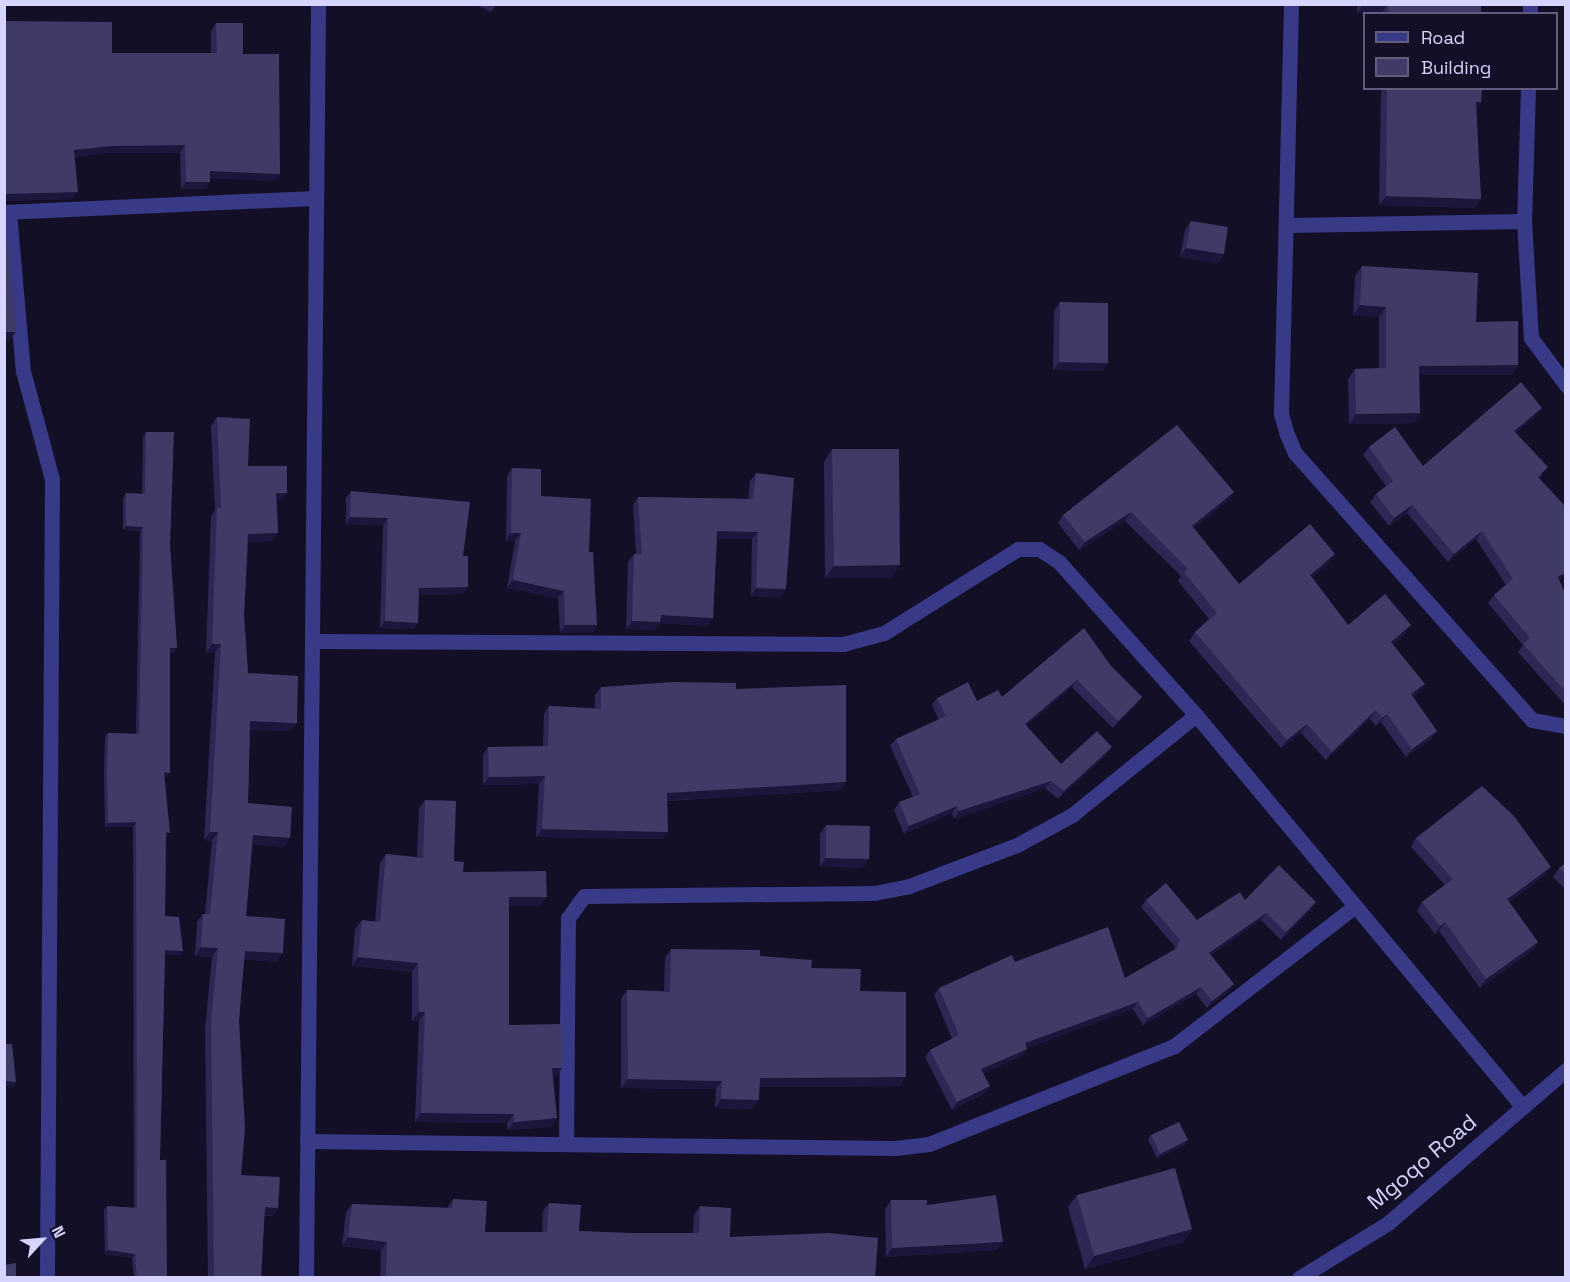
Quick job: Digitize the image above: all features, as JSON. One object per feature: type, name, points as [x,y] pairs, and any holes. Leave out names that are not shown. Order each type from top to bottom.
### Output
[{"type":"street","points":[[306,1278],[318,4]]},
{"type":"street","points":[[1291,4],[1289,225],[1281,414],[1295,453],[1532,720],[1566,726]]},
{"type":"street","points":[[1528,90],[1524,221],[1531,338],[1566,385]]},
{"type":"street","points":[[47,1278],[52,478],[23,371],[7,212],[315,198]]},
{"type":"street","points":[[1289,225],[1524,221]]},
{"type":"street","points":[[313,641],[843,644],[885,633],[1018,549],[1039,549],[1059,562],[1196,715],[1522,1106]]},
{"type":"street","points":[[566,1143],[568,918],[584,896],[874,893],[909,886],[1017,845],[1072,814],[1196,715]]},
{"type":"street","points":[[307,1141],[896,1148],[929,1144],[1174,1046],[1355,906]]},
{"type":"street","name":"Mgoqo Road","points":[[1299,1278],[1388,1223],[1566,1070]]},
{"type":"building","points":[[1388,4],[1481,4],[1481,12],[1388,12]]},
{"type":"building","points":[[4,21],[112,22],[112,53],[217,53],[216,23],[243,23],[243,54],[279,54],[280,174],[210,171],[210,182],[186,182],[185,145],[111,146],[74,150],[78,192],[4,194]]},
{"type":"building","points":[[1387,90],[1482,90],[1481,102],[1476,102],[1481,199],[1386,196]]},
{"type":"building","points":[[1191,221],[1228,227],[1224,254],[1186,248]]},
{"type":"building","points":[[4,244],[8,244],[16,332],[4,332]]},
{"type":"building","points":[[1362,266],[1478,273],[1476,322],[1518,321],[1518,365],[1419,366],[1420,413],[1356,414],[1355,369],[1386,368],[1386,307],[1360,305]]},
{"type":"building","points":[[1060,302],[1108,303],[1108,363],[1059,362]]},
{"type":"building","points":[[1521,382],[1542,408],[1514,431],[1548,467],[1538,477],[1566,507],[1566,572],[1558,577],[1566,592],[1566,692],[1523,644],[1530,638],[1494,595],[1513,579],[1482,531],[1454,554],[1412,505],[1394,518],[1376,494],[1393,481],[1369,447],[1395,427],[1423,466]]},
{"type":"building","points":[[217,417],[250,419],[248,466],[287,466],[287,493],[276,493],[278,533],[248,534],[244,615],[248,673],[298,676],[297,723],[250,721],[248,803],[292,807],[290,838],[253,835],[246,916],[285,919],[283,953],[245,951],[239,1020],[245,1129],[241,1175],[280,1177],[278,1208],[265,1207],[261,1278],[214,1278],[211,1021],[218,948],[201,947],[203,914],[210,914],[218,832],[210,832],[221,644],[212,644],[217,508],[221,508]]},
{"type":"building","points":[[1177,425],[1234,492],[1192,526],[1239,584],[1310,524],[1335,554],[1310,575],[1348,625],[1385,594],[1411,625],[1391,642],[1425,684],[1411,694],[1437,731],[1412,749],[1387,714],[1382,718],[1376,710],[1332,752],[1307,724],[1287,740],[1195,632],[1217,613],[1184,572],[1188,569],[1131,512],[1085,542],[1063,515]]},
{"type":"building","points":[[146,432],[174,432],[170,547],[177,648],[170,648],[170,773],[164,772],[170,833],[166,832],[165,916],[179,917],[183,951],[165,950],[160,1160],[166,1160],[167,1278],[137,1278],[135,1254],[108,1250],[107,1206],[137,1208],[136,822],[108,823],[107,768],[108,733],[139,734],[143,527],[126,526],[126,493],[145,494]]},
{"type":"building","points":[[832,449],[899,449],[900,565],[834,566]]},
{"type":"building","points":[[512,468],[541,469],[541,496],[591,499],[589,552],[593,552],[597,625],[565,625],[564,591],[513,580],[521,533],[511,533]]},
{"type":"building","points":[[756,473],[794,478],[786,589],[756,588],[758,532],[717,531],[713,618],[661,615],[660,622],[632,621],[634,554],[642,554],[638,497],[753,499]]},
{"type":"building","points":[[351,491],[470,502],[463,556],[468,556],[468,587],[419,588],[418,623],[385,621],[388,518],[350,517]]},
{"type":"building","points":[[1084,628],[1111,666],[1142,697],[1118,721],[1077,680],[1025,724],[1061,764],[1097,731],[1112,747],[1064,791],[1051,781],[959,811],[957,806],[909,826],[899,802],[920,794],[896,739],[946,716],[937,698],[968,682],[977,701],[998,690],[1002,697]]},
{"type":"building","points":[[674,682],[736,683],[736,689],[846,685],[846,782],[667,793],[668,832],[542,829],[545,776],[489,777],[488,747],[548,746],[549,706],[601,709],[601,687]]},
{"type":"building","points":[[1482,786],[1514,816],[1551,867],[1507,899],[1538,942],[1486,979],[1445,922],[1440,926],[1422,902],[1453,879],[1416,838]]},
{"type":"building","points":[[425,800],[456,801],[454,861],[464,862],[463,872],[546,871],[547,897],[509,897],[509,1025],[562,1024],[562,1068],[552,1068],[557,1118],[514,1122],[514,1114],[421,1113],[425,1012],[419,1012],[418,963],[358,957],[362,920],[380,922],[386,854],[423,858]]},
{"type":"building","points":[[826,825],[870,826],[869,859],[826,858]]},
{"type":"building","points":[[1566,863],[1566,875],[1559,868]]},
{"type":"building","points":[[1279,865],[1316,902],[1286,932],[1266,913],[1209,953],[1234,984],[1212,1001],[1201,987],[1148,1018],[1138,1002],[1025,1043],[1027,1049],[981,1069],[990,1086],[957,1102],[930,1050],[959,1035],[939,988],[1012,955],[1015,962],[1108,927],[1125,978],[1176,949],[1180,940],[1146,900],[1166,883],[1197,920],[1240,892],[1245,900]]},
{"type":"building","points":[[671,949],[760,950],[760,956],[812,960],[811,968],[861,969],[860,991],[906,992],[906,1077],[760,1078],[759,1100],[721,1099],[722,1081],[628,1079],[627,990],[670,992]]},
{"type":"building","points":[[4,1044],[12,1044],[16,1082],[4,1081]]},
{"type":"building","points":[[1179,1122],[1188,1140],[1160,1154],[1151,1135]]},
{"type":"building","points":[[1175,1168],[1192,1229],[1094,1256],[1077,1195]]},
{"type":"building","points":[[996,1195],[1003,1242],[892,1248],[891,1200],[927,1200],[927,1205]]},
{"type":"building","points":[[453,1199],[487,1201],[485,1232],[547,1232],[549,1203],[581,1205],[579,1231],[628,1233],[699,1233],[700,1206],[731,1208],[730,1237],[828,1233],[878,1238],[875,1278],[386,1278],[387,1242],[348,1237],[352,1204],[452,1208]]},
{"type":"building","points":[[16,1263],[16,1278],[4,1278],[4,1265]]}]
